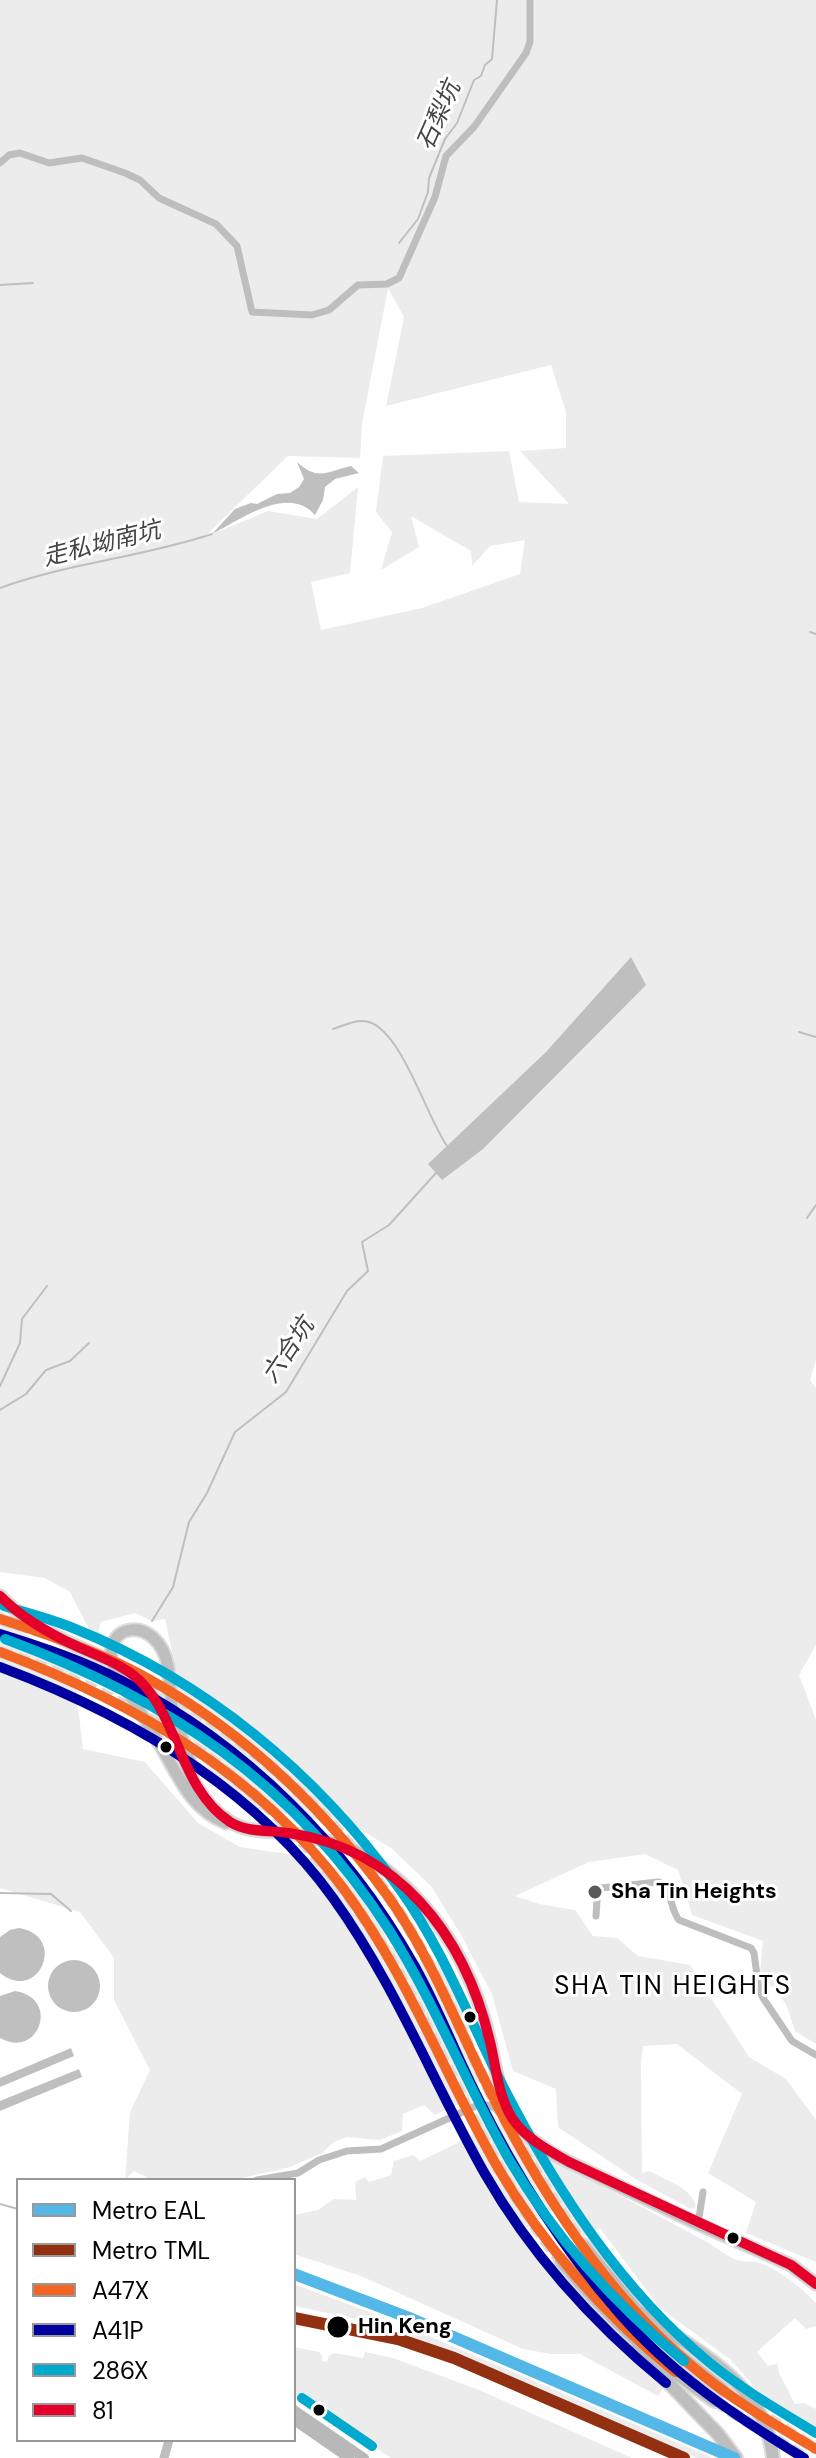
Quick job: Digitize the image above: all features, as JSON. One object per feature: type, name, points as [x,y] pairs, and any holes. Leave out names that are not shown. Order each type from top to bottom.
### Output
[{"type":"highway","points":[[583,2245],[634,2308],[719,2396],[619,2327]]},
{"type":"highway","points":[[561,2261],[644,2358],[703,2417],[736,2458]]},
{"type":"highway","points":[[634,2308],[738,2381],[761,2414],[773,2456]]},
{"type":"main road","points":[[0,1596],[43,1630],[141,1681],[159,1707],[197,1787],[220,1815],[236,1826]]},
{"type":"main road","points":[[197,1787],[172,1707],[168,1666],[159,1643],[143,1630],[133,1629],[123,1633],[112,1646],[114,1668],[163,1750],[208,1816],[249,1830],[323,1839],[360,1852],[384,1867],[417,1898],[447,1937],[468,1976],[482,2012],[500,2092],[509,2116],[528,2137],[548,2152],[791,2265],[816,2284]]},
{"type":"main road","points":[[296,2411],[364,2458]]},
{"type":"main road","points":[[296,2421],[349,2458]]},
{"type":"street","points":[[0,163],[17,153],[49,163],[80,158],[133,176],[156,196],[216,224],[231,238],[237,246],[252,312],[312,315],[329,310],[358,285],[387,284],[399,278],[435,197],[446,156],[474,127],[526,53],[530,42],[530,0]]},
{"type":"street","points":[[601,1888],[664,1883],[679,1920],[751,1948],[759,1990],[792,2041],[816,2055]]},
{"type":"street","points":[[596,1916],[597,1900]]},
{"type":"street","points":[[269,2178],[298,2173],[319,2160],[347,2151],[381,2149],[478,2105],[488,2105],[509,2116]]},
{"type":"street","points":[[698,2224],[703,2192]]},
{"type":"shaded area","points":[[0,0],[816,0],[816,1360],[810,1380],[816,1388],[816,1645],[799,1675],[816,1720],[816,2044],[795,2031],[786,2004],[760,1973],[763,1941],[692,1915],[678,1870],[645,1854],[589,1862],[515,1896],[575,1910],[593,1936],[617,1938],[638,1956],[690,1965],[749,2057],[786,2079],[816,2120],[816,2262],[746,2233],[756,2202],[708,2173],[742,2094],[677,2044],[643,2046],[642,2173],[649,2171],[684,2190],[694,2200],[696,2207],[691,2209],[634,2178],[558,2127],[556,2089],[513,2071],[492,1994],[431,1886],[391,1848],[354,1826],[244,1807],[220,1785],[186,1728],[176,1691],[177,1674],[165,1619],[152,1621],[135,1613],[101,1622],[98,1633],[91,1633],[70,1592],[45,1578],[0,1572]],"holes":[[[388,288],[404,317],[386,406],[551,365],[566,412],[566,448],[520,451],[569,504],[519,502],[509,451],[383,456],[376,512],[392,532],[381,570],[419,547],[411,516],[471,551],[472,566],[490,546],[525,540],[520,574],[422,608],[321,630],[311,582],[350,573],[358,487],[317,519],[268,511],[203,538],[288,456],[360,458],[362,424]]]},
{"type":"shaded area","points":[[297,462],[317,473],[351,466],[359,473],[335,479],[325,487],[323,500],[315,515],[304,506],[278,504],[250,514],[212,534],[235,509],[257,504],[277,494],[290,493],[299,487],[304,479]]},
{"type":"shaded area","points":[[631,957],[646,985],[483,1149],[442,1180],[428,1164],[546,1052]]},
{"type":"shaded area","points":[[0,1609],[18,1630],[62,1656],[74,1672],[83,1749],[145,1762],[198,1823],[240,1847],[307,1857],[355,1875],[377,1895],[387,1944],[419,1962],[443,1962],[475,2049],[478,2083],[474,2094],[435,2115],[424,2105],[403,2114],[402,2131],[380,2140],[347,2137],[334,2142],[322,2153],[290,2167],[243,2178],[149,2178],[134,2171],[125,2178],[130,2112],[150,2070],[114,2000],[114,1958],[80,1912],[0,1888]]},
{"type":"shaded area","points":[[19,1928],[34,1934],[42,1943],[45,1954],[36,1974],[26,1980],[14,1980],[0,1973],[0,1937]]},
{"type":"shaded area","points":[[74,1960],[92,1968],[100,1986],[92,2004],[74,2012],[56,2004],[48,1986],[56,1968]]},
{"type":"shaded area","points":[[15,1991],[29,1996],[38,2004],[41,2015],[34,2035],[14,2043],[0,2038],[0,1996]]},
{"type":"shaded area","points":[[71,2048],[74,2056],[0,2087],[0,2078]]},
{"type":"shaded area","points":[[79,2069],[82,2077],[0,2111],[0,2101]]},
{"type":"shaded area","points":[[491,2113],[544,2155],[709,2243],[724,2254],[741,2261],[760,2263],[797,2285],[816,2303],[816,2326],[806,2329],[795,2318],[757,2352],[768,2366],[777,2363],[795,2404],[804,2403],[816,2409],[816,2438],[770,2410],[731,2360],[660,2308],[600,2228],[582,2238],[561,2205],[523,2230],[560,2281],[664,2387],[658,2396],[580,2354],[551,2354],[523,2349],[361,2276],[296,2255],[296,2215],[318,2210],[334,2199],[356,2200],[355,2182],[365,2177],[369,2182],[391,2175],[394,2161],[413,2155],[420,2161],[472,2136],[474,2116]]},
{"type":"shaded area","points":[[296,2285],[385,2318],[383,2325],[296,2306]]},
{"type":"shaded area","points":[[401,2324],[713,2458],[697,2458],[398,2331]]},
{"type":"shaded area","points":[[296,2347],[319,2352],[322,2361],[327,2362],[334,2353],[363,2358],[365,2352],[393,2358],[479,2390],[632,2458],[391,2458],[296,2394]]},
{"type":"waterway","name":"石梨坑","points":[[399,243],[418,219],[428,192],[429,178],[445,139],[457,123],[474,80],[481,76],[485,65],[492,59],[497,0]]},
{"type":"waterway","points":[[0,285],[33,283]]},
{"type":"waterway","name":"走私坳南坑","points":[[0,588],[53,572],[212,534]]},
{"type":"waterway","points":[[810,632],[816,634]]},
{"type":"waterway","points":[[333,1029],[360,1021],[381,1029],[403,1058],[447,1146]]},
{"type":"waterway","points":[[799,1032],[816,1037]]},
{"type":"waterway","name":"六合坑","points":[[152,1621],[173,1587],[189,1522],[207,1493],[235,1432],[286,1392],[347,1291],[368,1271],[362,1242],[389,1225],[436,1173]]},
{"type":"waterway","points":[[807,1218],[816,1205]]},
{"type":"waterway","points":[[0,1386],[20,1343],[22,1319],[47,1286]]},
{"type":"waterway","points":[[0,1410],[26,1394],[46,1370],[70,1361],[89,1343]]},
{"type":"waterway","points":[[0,1893],[51,1894],[71,1911]]},
{"type":"waterway","points":[[0,2204],[16,2208]]},
{"type":"tunnel","points":[[0,1619],[47,1634]]},
{"type":"tunnel","points":[[0,1652],[63,1676],[123,1705],[179,1738],[232,1776],[280,1818],[324,1866],[364,1919],[400,1976],[514,2194],[561,2261]]},
{"type":"tunnel","points":[[133,1671],[175,1696],[253,1752],[289,1782],[355,1851],[384,1889],[422,1950],[501,2113],[583,2245]]},
{"type":"tunnel","points":[[723,2390],[816,2449]]},
{"type":"tunnel","points":[[715,2401],[805,2458]]},
{"type":"metro line","name":"EAL","points":[[296,2275],[407,2317],[734,2458]]},
{"type":"metro line","name":"TML","points":[[296,2318],[398,2339],[454,2358],[684,2458]]},
{"type":"transit line","name":"81","points":[[0,1596],[36,1624],[137,1678],[156,1701],[201,1793],[230,1822],[252,1830],[289,1833],[344,1848],[377,1865],[420,1902],[444,1933],[464,1968],[485,2023],[504,2100],[512,2118],[531,2138],[569,2162],[791,2265],[816,2284]]},
{"type":"transit line","name":"286X","points":[[4,1606],[73,1628],[168,1675],[254,1734],[332,1806],[399,1888],[430,1936],[525,2128],[570,2202],[620,2272],[678,2335],[710,2363],[816,2433]]},
{"type":"transit line","name":"A47X","points":[[0,1619],[98,1654],[168,1690],[239,1739],[303,1797],[361,1861],[403,1918],[533,2171],[582,2246],[610,2282],[639,2316],[704,2376],[816,2449]]},
{"type":"transit line","name":"A41P","points":[[0,1634],[94,1667],[169,1707],[252,1768],[290,1802],[358,1879],[387,1921],[423,1981],[507,2153],[559,2236],[598,2288],[639,2335],[683,2375],[729,2410],[804,2458]]},
{"type":"transit line","name":"286X","points":[[5,1639],[120,1689],[173,1718],[268,1789],[312,1831],[352,1877],[406,1958],[494,2133],[528,2190],[588,2269],[634,2317],[684,2361]]},
{"type":"transit line","name":"A47X","points":[[0,1652],[97,1694],[189,1746],[272,1810],[309,1847],[343,1888],[387,1955],[479,2133],[516,2197],[556,2252],[600,2303],[675,2372]]},
{"type":"transit line","name":"A41P","points":[[0,1667],[95,1708],[184,1758],[265,1821],[301,1858],[333,1898],[376,1964],[485,2174],[523,2233],[589,2312],[666,2383]]},
{"type":"transit line","name":"286X","points":[[302,2398],[372,2446]]},
{"type":"place","name":"Sha Tin Heights","points":[[595,1892]]},
{"type":"place","name":"Hin Keng","points":[[338,2327]]},
{"type":"district","name":"SHA TIN HEIGHTS","points":[[673,1987]]}]
